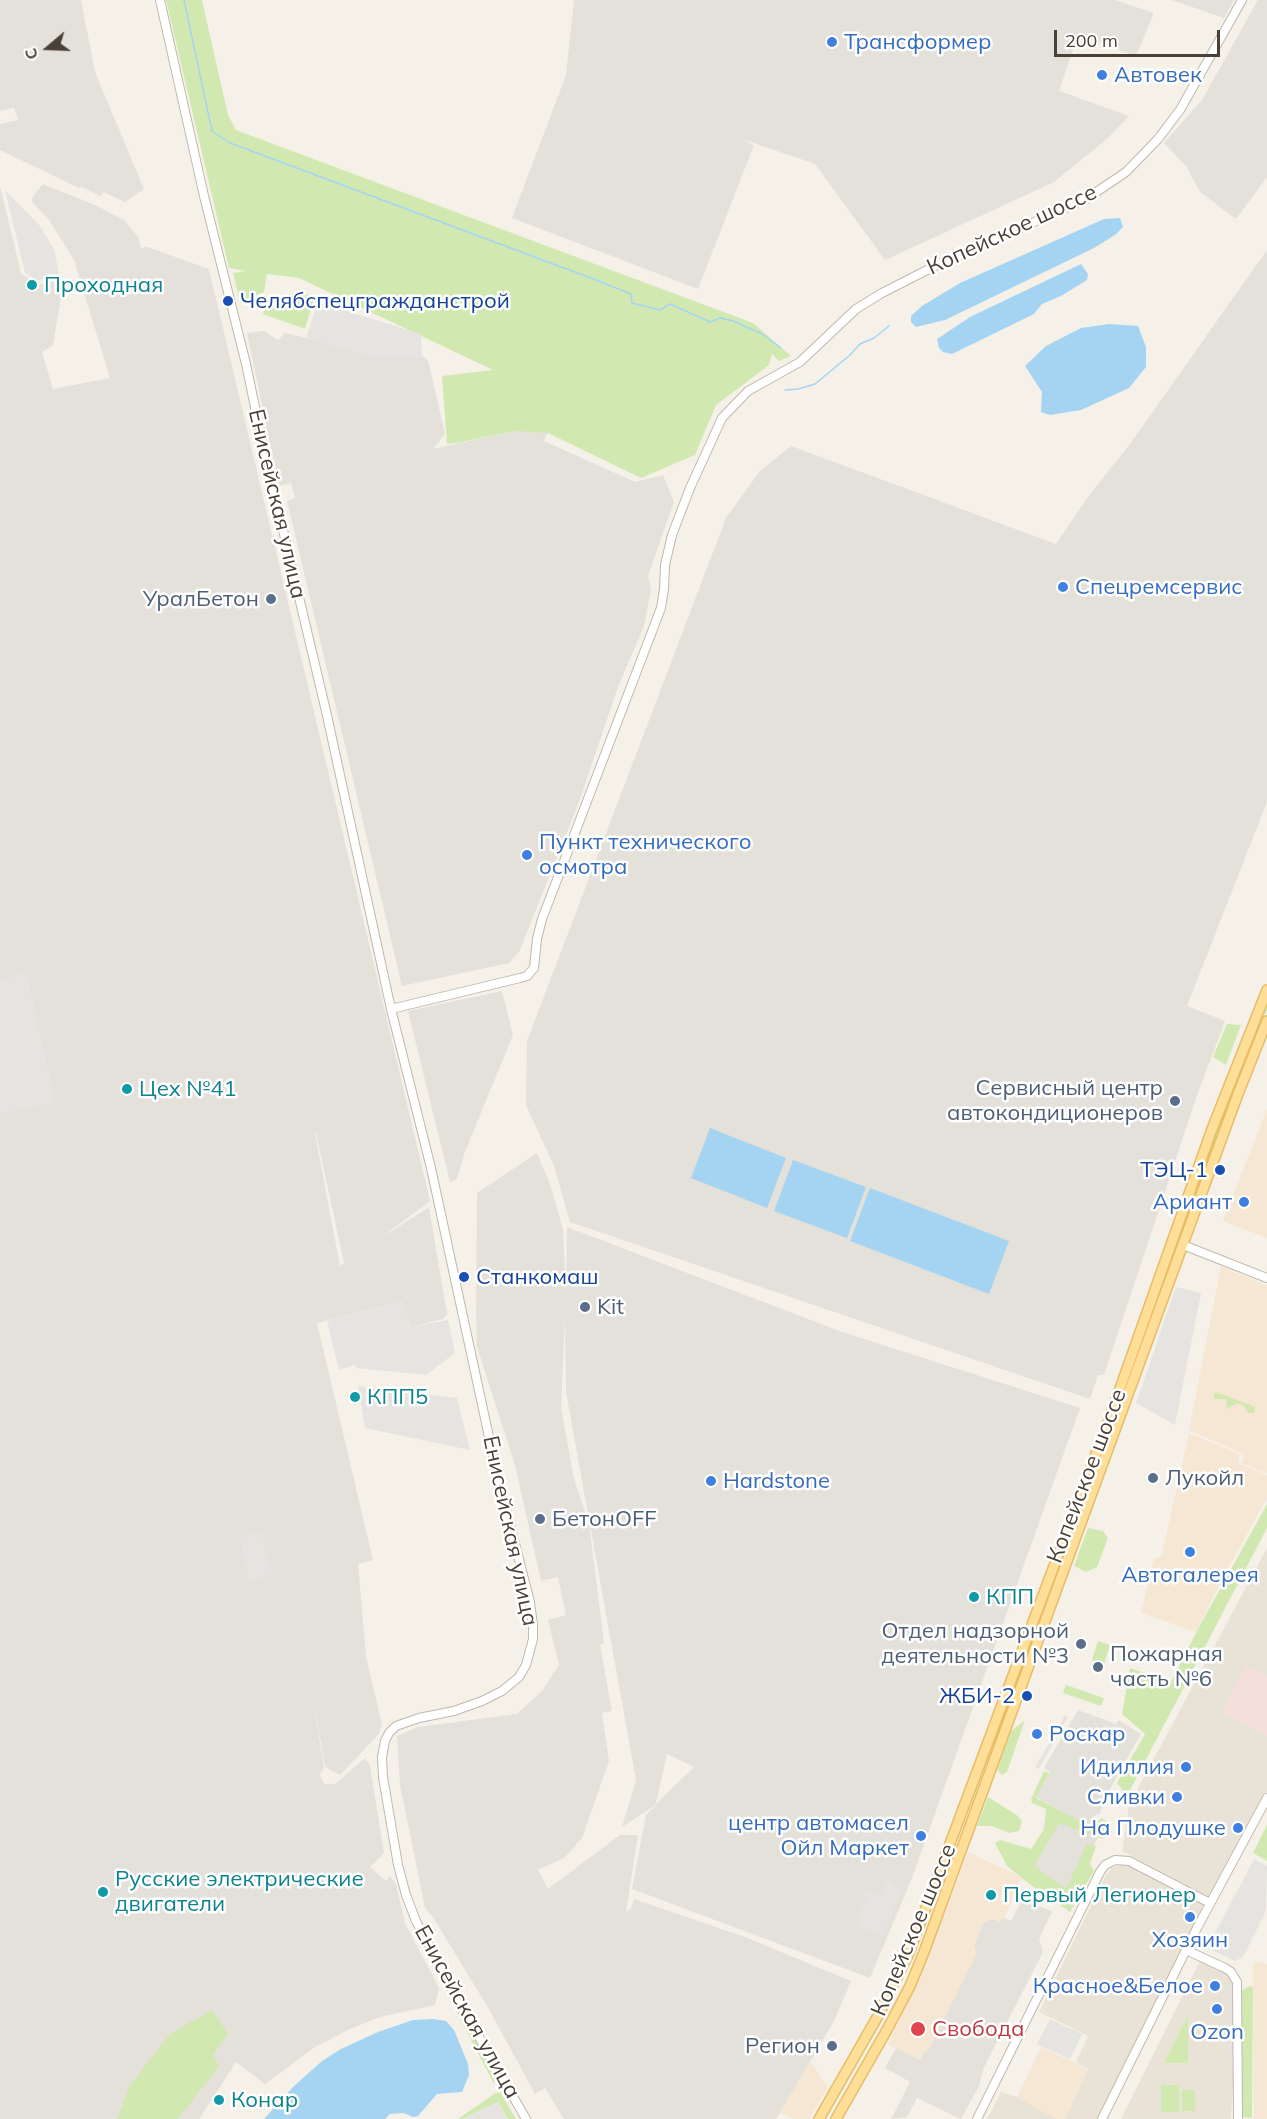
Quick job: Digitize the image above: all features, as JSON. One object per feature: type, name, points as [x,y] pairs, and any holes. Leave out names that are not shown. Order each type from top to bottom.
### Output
[{"type":"main road","name":"Копейское шоссе","points":[[819,2119],[879,2014],[909,1953],[1112,1411],[1212,1129],[1267,990]]},
{"type":"main road","name":"Копейское шоссе","points":[[836,2119],[867,2067],[910,1986],[1234,1104],[1267,1021]]},
{"type":"main road","points":[[1173,1241],[1184,1245]]},
{"type":"main road","points":[[1047,1586],[1057,1589]]},
{"type":"main road","points":[[1033,1622],[1043,1626]]},
{"type":"street","name":"Енисейская улица","points":[[160,0],[326,711],[392,1008],[431,1168],[490,1439],[530,1602],[533,1625],[530,1652],[519,1677],[511,1685],[482,1701],[400,1724],[389,1733],[382,1757],[383,1777],[398,1865],[416,1921],[460,2004],[526,2119]]},
{"type":"street","name":"Копейское шоссе","points":[[392,1008],[520,978],[527,976],[534,968],[542,919],[661,608],[668,549],[698,470],[722,418],[748,391],[800,362],[856,309],[882,293],[937,265],[1086,199],[1126,172],[1158,139],[1180,110],[1242,0]]},
{"type":"street","points":[[1184,1245],[1267,1278]]},
{"type":"street","points":[[1102,2119],[1210,1903],[1267,1798]]},
{"type":"street","points":[[977,2119],[1105,1865],[1115,1860],[1129,1861],[1210,1903]]},
{"type":"street","points":[[1186,1950],[1226,1968],[1237,1982],[1238,2119]]},
{"type":"shaded area","points":[[0,0],[81,0],[95,72],[144,189],[125,202],[104,192],[100,196],[0,150],[0,124],[18,120],[14,108],[0,111]]},
{"type":"shaded area","points":[[574,0],[1115,0],[1154,13],[1136,56],[1078,35],[1059,91],[1129,116],[1108,138],[1054,182],[885,260],[815,164],[739,138],[754,145],[698,289],[512,218],[566,75]]},
{"type":"shaded area","points":[[1172,0],[1234,0],[1224,18]]},
{"type":"shaded area","points":[[1258,0],[1267,0],[1267,177],[1236,219],[1200,192],[1186,166],[1164,143],[1202,100]]},
{"type":"shaded area","points":[[43,184],[95,205],[124,220],[138,237],[141,248],[147,247],[209,269],[430,1201],[381,1238],[429,1207],[447,1314],[443,1319],[411,1327],[402,1302],[317,1323],[373,1560],[358,1564],[366,1656],[382,1725],[378,1735],[340,1775],[331,1771],[325,1766],[311,1688],[324,1767],[320,1775],[324,1784],[335,1784],[365,1758],[370,1766],[384,1853],[370,1867],[386,1881],[390,1876],[396,1884],[405,1923],[439,1988],[435,2005],[380,2017],[350,2029],[315,2047],[265,2084],[236,2062],[199,2119],[0,2119],[0,186],[21,273],[38,285],[62,279],[53,345],[42,352],[53,389],[110,378],[74,260],[48,218],[32,202],[33,196]],"holes":[[[315,1133],[316,1133],[344,1263],[340,1266]]]},
{"type":"shaded area","points":[[5,190],[40,226],[55,251],[59,277],[37,280],[25,273]]},
{"type":"shaded area","points":[[1267,250],[1267,802],[1187,1006],[1225,1021],[1195,1101],[1104,1375],[1098,1375],[1090,1399],[570,1222],[554,1166],[526,1105],[527,1041],[726,518],[760,471],[791,446],[1056,544],[1087,498],[1130,444]]},
{"type":"shaded area","points":[[318,302],[421,334],[422,358],[374,358],[306,338]]},
{"type":"shaded area","points":[[264,331],[278,340],[285,333],[378,355],[422,356],[428,360],[445,434],[433,449],[513,431],[548,432],[544,441],[635,482],[663,475],[674,502],[648,576],[651,590],[644,626],[618,687],[579,802],[519,952],[509,963],[402,986],[287,501],[295,498],[291,483],[279,486],[247,333]]},
{"type":"shaded area","points":[[27,973],[55,1102],[0,1114],[0,979]]},
{"type":"shaded area","points":[[502,991],[513,1035],[464,1154],[457,1179],[450,1182],[408,1011]]},
{"type":"shaded area","points":[[1267,1109],[1267,1238],[1223,1221]]},
{"type":"shaded area","points":[[537,1153],[550,1184],[563,1229],[566,1293],[567,1227],[842,1332],[1080,1408],[912,1878],[870,1978],[632,1889],[646,1815],[657,1804],[622,1827],[636,1780],[566,1392],[565,1317],[561,1408],[574,1479],[589,1524],[604,1643],[600,1645],[612,1711],[602,1713],[609,1761],[582,1838],[564,1858],[538,1870],[548,1889],[620,1835],[638,1835],[626,1912],[631,1909],[634,1899],[745,1937],[851,1981],[833,2023],[776,2119],[564,2119],[545,2088],[535,2094],[490,2011],[433,1917],[425,1908],[400,1785],[397,1736],[418,1727],[517,1714],[542,1691],[559,1665],[548,1620],[566,1615],[558,1577],[541,1581],[515,1465],[477,1347],[477,1193]],"holes":[[[667,1754],[694,1767],[657,1803],[656,1803]]]},
{"type":"shaded area","points":[[1221,1266],[1267,1286],[1267,1473],[1241,1463],[1244,1458],[1243,1454],[1189,1430]]},
{"type":"shaded area","points":[[1176,1287],[1201,1293],[1175,1425],[1136,1403]]},
{"type":"shaded area","points":[[403,1302],[411,1327],[448,1320],[455,1353],[426,1375],[357,1368],[355,1365],[339,1370],[327,1321]]},
{"type":"shaded area","points":[[358,1386],[457,1398],[470,1450],[365,1428]]},
{"type":"shaded area","points":[[1189,1433],[1240,1454],[1238,1463],[1267,1475],[1267,1498],[1196,1632],[1141,1613],[1154,1558],[1161,1558]]},
{"type":"shaded area","points":[[261,1532],[272,1576],[249,1581],[239,1538]]},
{"type":"shaded area","points":[[1267,1548],[1267,1677],[1246,1667],[1223,1712],[1267,1736],[1267,1791],[1210,1897],[1122,1851],[1129,1805]]},
{"type":"shaded area","points":[[1246,1666],[1267,1677],[1267,1736],[1223,1712]]},
{"type":"shaded area","points":[[1078,1710],[1116,1724],[1119,1720],[1141,1734],[1103,1801],[1099,1815],[1096,1814],[1088,1826],[1036,1797],[1050,1772],[1044,1768]]},
{"type":"shaded area","points":[[1065,1715],[1068,1717],[1039,1769],[1035,1767]]},
{"type":"shaded area","points":[[1059,1817],[1100,1834],[1069,1893],[1030,1866]]},
{"type":"shaded area","points":[[968,1852],[1022,1877],[1004,1918],[977,1953],[929,2049],[919,2059],[888,2045],[922,1972]]},
{"type":"shaded area","points":[[1254,1859],[1267,1866],[1266,1911],[1243,1957],[1235,1961],[1207,1948]]},
{"type":"shaded area","points":[[1129,1862],[1205,1904],[1098,2119],[1065,2119],[1088,2069],[1076,2062],[1088,2036],[1039,2012],[1106,1875],[1112,1868]]},
{"type":"shaded area","points":[[887,1879],[902,1888],[883,1937],[856,1926],[866,1898],[862,1895],[864,1890],[881,1895]]},
{"type":"shaded area","points":[[1022,1900],[1052,1911],[1039,1939],[1043,1952],[983,2069],[979,2086],[961,2119],[917,2098],[907,2117],[891,2119],[910,2082],[885,2068],[896,2048],[920,2060],[924,2052],[929,2049],[977,1953],[974,1947],[983,1923],[992,1919],[1000,1922],[1004,1918],[1011,1921]]},
{"type":"shaded area","points":[[1201,1959],[1226,1972],[1234,1979],[1238,1993],[1231,2119],[1121,2119]]},
{"type":"shaded area","points":[[1253,1961],[1267,1964],[1267,2119],[1254,2119]]},
{"type":"shaded area","points":[[1228,1985],[1233,1985],[1233,2055],[1229,2055]]},
{"type":"shaded area","points":[[1050,2019],[1082,2034],[1070,2059],[1037,2044]]},
{"type":"shaded area","points":[[1041,2047],[1088,2069],[1065,2119],[1057,2119],[1017,2097]]},
{"type":"shaded area","points":[[810,2061],[828,2087],[809,2119],[792,2119],[780,2112]]},
{"type":"shaded area","points":[[1001,2092],[1017,2097],[1057,2119],[987,2119]]},
{"type":"shaded area","points":[[498,2102],[507,2119],[463,2119]]},
{"type":"green space","points":[[166,0],[202,0],[228,115],[236,130],[753,323],[791,356],[779,361],[772,354],[769,365],[716,405],[695,455],[641,478],[548,433],[514,431],[447,444],[442,376],[493,370],[299,278],[267,274],[264,292],[240,302],[233,273],[245,271],[229,268]]},
{"type":"green space","points":[[290,294],[315,295],[305,329],[263,314],[266,305]]},
{"type":"green space","points":[[1267,1004],[1267,1010],[1189,1210],[1207,1156]]},
{"type":"green space","points":[[1227,1024],[1241,1025],[1226,1065],[1213,1057]]},
{"type":"green space","points":[[1216,1392],[1255,1407],[1254,1413],[1248,1413],[1244,1406],[1237,1403],[1227,1409],[1226,1399],[1214,1399]]},
{"type":"green space","points":[[1267,1504],[1267,1528],[1127,1796],[1117,1783],[1145,1734],[1122,1714],[1130,1668],[1171,1682]]},
{"type":"green space","points":[[1088,1528],[1103,1531],[1108,1538],[1097,1567],[1086,1572],[1074,1566]]},
{"type":"green space","points":[[1098,1641],[1110,1645],[1104,1664],[1092,1660]]},
{"type":"green space","points":[[1066,1685],[1104,1698],[1101,1706],[1063,1693]]},
{"type":"green space","points":[[1025,1720],[1007,1772],[1002,1775],[997,1770],[1011,1731]]},
{"type":"green space","points":[[1044,1771],[1049,1773],[1036,1798],[1090,1826],[1102,1818],[1110,1824],[1103,1839],[1059,1823],[1034,1866],[1066,1889],[1087,1844],[1096,1846],[1090,1864],[1094,1871],[1070,1912],[1007,1866],[995,1843],[1000,1840],[1031,1849],[1044,1829],[1046,1809],[1032,1803],[1031,1799]]},
{"type":"green space","points":[[988,1797],[1018,1816],[1022,1822],[1019,1831],[1009,1833],[992,1826],[977,1826]]},
{"type":"green space","points":[[1267,1825],[1267,1861],[1253,1853]]},
{"type":"green space","points":[[1249,1986],[1253,1987],[1252,2118],[1242,2117],[1241,1991]]},
{"type":"green space","points":[[455,2009],[461,2011],[495,2078],[494,2084]]},
{"type":"green space","points":[[212,2010],[228,2034],[213,2055],[219,2066],[178,2119],[117,2119],[130,2085],[170,2034]]},
{"type":"green space","points":[[1188,2019],[1188,2063],[1164,2063]]},
{"type":"green space","points":[[1161,2085],[1179,2085],[1179,2112],[1161,2112]]},
{"type":"green space","points":[[1182,2090],[1195,2090],[1195,2111],[1182,2111]]},
{"type":"green space","points":[[500,2092],[516,2119],[508,2119],[498,2102],[458,2119],[494,2094]]},
{"type":"water","points":[[1120,218],[1123,227],[1094,248],[945,320],[916,327],[911,322],[911,316],[922,306],[960,283],[1104,219]]},
{"type":"water","points":[[1081,264],[1088,274],[1087,280],[1061,296],[1042,304],[1034,314],[952,354],[943,352],[939,348],[937,339],[970,317]]},
{"type":"water","points":[[1109,324],[1138,326],[1146,347],[1146,367],[1129,388],[1081,410],[1050,415],[1041,412],[1042,392],[1025,366],[1046,346],[1081,328]]},
{"type":"water","points":[[710,1128],[786,1158],[767,1208],[691,1178]]},
{"type":"water","points":[[793,1160],[866,1187],[847,1238],[774,1211]]},
{"type":"water","points":[[870,1188],[1009,1241],[989,1294],[850,1241]]},
{"type":"water","points":[[413,2020],[446,2021],[454,2030],[468,2064],[469,2075],[462,2092],[437,2094],[418,2116],[413,2117],[404,2113],[390,2114],[385,2119],[264,2119],[293,2087],[322,2061],[341,2049],[378,2032]]},
{"type":"waterway","points":[[184,0],[212,131],[230,143],[596,280],[631,294],[632,303],[660,310],[670,304],[710,322],[720,318],[733,321],[762,334],[781,348]]},
{"type":"waterway","points":[[785,390],[815,384],[860,344],[874,338],[889,326]]},
{"type":"place","name":"Трансформер","points":[[832,42]]},
{"type":"place","name":"Автовек","points":[[1102,75]]},
{"type":"place","name":"Проходная","points":[[32,285]]},
{"type":"place","name":"Челябспецгражданстрой","points":[[228,301]]},
{"type":"place","name":"Спецремсервис","points":[[1063,587]]},
{"type":"place","name":"УралБетон","points":[[271,599]]},
{"type":"place","name":"Пункт технического осмотра","points":[[527,855]]},
{"type":"place","name":"Цех №41","points":[[127,1089]]},
{"type":"place","name":"Сервисный центр автокондиционеров","points":[[1175,1101]]},
{"type":"place","name":"ТЭЦ-1","points":[[1220,1170]]},
{"type":"place","name":"Ариант","points":[[1244,1202]]},
{"type":"place","name":"Станкомаш","points":[[464,1277]]},
{"type":"place","name":"Kit","points":[[585,1307]]},
{"type":"place","name":"КПП5","points":[[355,1397]]},
{"type":"place","name":"Лукойл","points":[[1153,1478]]},
{"type":"place","name":"Hardstone","points":[[711,1481]]},
{"type":"place","name":"БетонOFF","points":[[540,1519]]},
{"type":"place","name":"Автогалерея","points":[[1190,1552]]},
{"type":"place","name":"КПП","points":[[974,1597]]},
{"type":"place","name":"Отдел надзорной деятельности №3","points":[[1081,1644]]},
{"type":"place","name":"Пожарная часть №6","points":[[1098,1667]]},
{"type":"place","name":"ЖБИ-2","points":[[1027,1696]]},
{"type":"place","name":"Роскар","points":[[1037,1734]]},
{"type":"place","name":"Идиллия","points":[[1186,1767]]},
{"type":"place","name":"Сливки","points":[[1177,1797]]},
{"type":"place","name":"На Плодушке","points":[[1238,1828]]},
{"type":"place","name":"центр автомасел Ойл Маркет","points":[[921,1836]]},
{"type":"place","name":"Русские электрические двигатели","points":[[103,1892]]},
{"type":"place","name":"Первый Легионер","points":[[991,1895]]},
{"type":"place","name":"Хозяин","points":[[1190,1917]]},
{"type":"place","name":"Красное&Белое","points":[[1215,1986]]},
{"type":"place","name":"Ozon","points":[[1217,2009]]},
{"type":"place","name":"Свобода","points":[[918,2029]]},
{"type":"place","name":"Регион","points":[[832,2046]]},
{"type":"place","name":"Конар","points":[[219,2100]]}]
